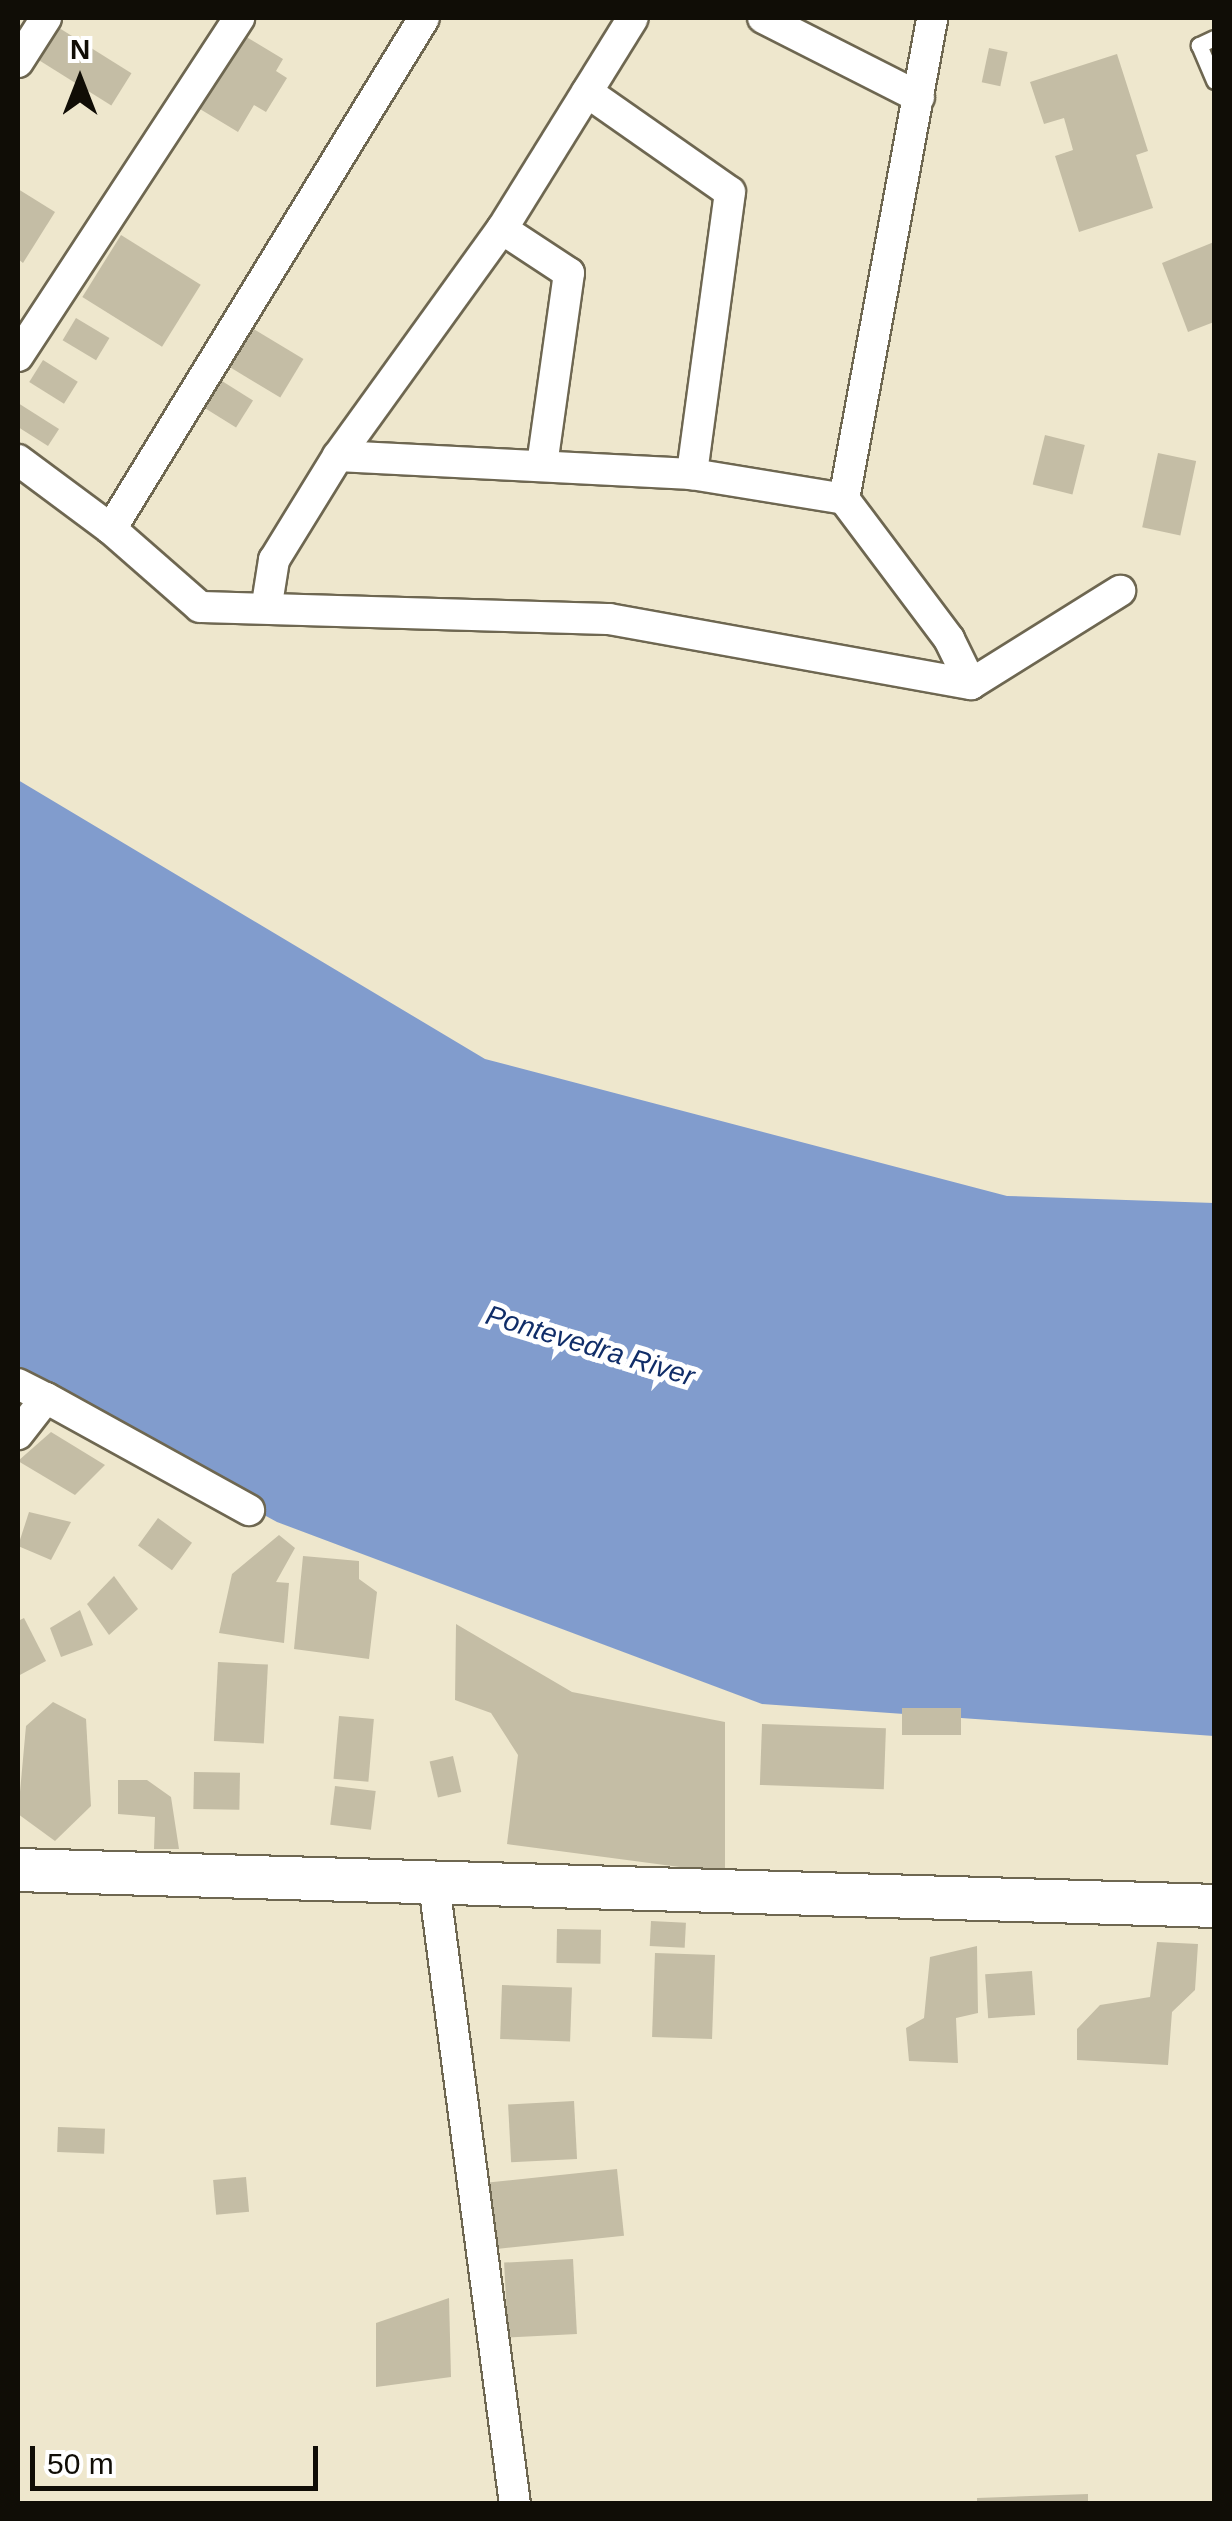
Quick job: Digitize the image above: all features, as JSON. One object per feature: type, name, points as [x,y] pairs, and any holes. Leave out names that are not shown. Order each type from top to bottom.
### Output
[{"type":"main road","points":[[18,1870],[1214,1906]]},
{"type":"street","points":[[18,62],[46,18]]},
{"type":"street","points":[[18,356],[239,18]]},
{"type":"street","points":[[111,528],[424,18]]},
{"type":"street","points":[[267,604],[274,560],[338,456],[502,229],[634,18]]},
{"type":"street","points":[[763,18],[919,96]]},
{"type":"street","points":[[844,499],[932,18]]},
{"type":"street","points":[[588,92],[730,192],[692,474]]},
{"type":"street","points":[[502,229],[569,273],[542,466]]},
{"type":"street","points":[[338,456],[692,474],[844,499],[949,639],[971,684]]},
{"type":"street","points":[[18,460],[111,528],[200,607],[267,604],[609,618],[971,684],[1120,591]]},
{"type":"street","points":[[18,1384],[250,1510]]},
{"type":"street","points":[[18,1434],[46,1398]]},
{"type":"street","points":[[434,1884],[515,2504]]},
{"type":"lane","points":[[1214,38],[1199,45],[1214,81]]},
{"type":"water","name":"Pontevedra River","points":[[18,780],[485,1059],[1007,1196],[1214,1203],[1214,1736],[762,1704],[277,1522],[18,1382]]},
{"type":"building","points":[[56,26],[131,73],[111,105],[36,58]]},
{"type":"building","points":[[235,30],[283,59],[276,71],[287,78],[266,112],[254,105],[238,132],[190,103]]},
{"type":"building","points":[[989,48],[1008,52],[1000,86],[982,82]]},
{"type":"building","points":[[1117,54],[1148,151],[1136,155],[1153,208],[1079,232],[1055,156],[1073,150],[1064,118],[1044,124],[1030,82]]},
{"type":"building","points":[[18,189],[55,212],[23,263],[18,259]]},
{"type":"building","points":[[121,235],[201,285],[162,347],[82,297]]},
{"type":"building","points":[[1214,242],[1214,322],[1188,332],[1162,263]]},
{"type":"building","points":[[76,318],[109,338],[96,360],[63,340]]},
{"type":"building","points":[[252,328],[303,359],[280,397],[229,367]]},
{"type":"building","points":[[43,360],[78,382],[64,404],[29,382]]},
{"type":"building","points":[[214,376],[253,400],[236,428],[197,403]]},
{"type":"building","points":[[18,403],[59,429],[48,446],[18,427]]},
{"type":"building","points":[[1045,435],[1085,445],[1072,494],[1033,484]]},
{"type":"building","points":[[1158,453],[1196,461],[1180,535],[1142,527]]},
{"type":"building","points":[[51,1432],[105,1465],[75,1495],[18,1461]]},
{"type":"building","points":[[29,1512],[71,1522],[51,1560],[18,1546]]},
{"type":"building","points":[[158,1518],[192,1543],[172,1570],[138,1546]]},
{"type":"building","points":[[279,1535],[295,1548],[276,1582],[289,1583],[284,1643],[219,1633],[232,1574]]},
{"type":"building","points":[[303,1556],[359,1561],[359,1579],[377,1592],[369,1659],[294,1649]]},
{"type":"building","points":[[114,1576],[138,1609],[109,1635],[87,1604]]},
{"type":"building","points":[[80,1610],[93,1645],[61,1657],[50,1628]]},
{"type":"building","points":[[24,1618],[46,1661],[18,1676],[18,1621]]},
{"type":"building","points":[[456,1624],[572,1692],[725,1722],[725,1873],[507,1844],[518,1755],[491,1713],[455,1700]]},
{"type":"building","points":[[218,1662],[268,1665],[264,1744],[214,1741]]},
{"type":"building","points":[[53,1702],[86,1719],[91,1806],[55,1841],[18,1814],[26,1726]]},
{"type":"building","points":[[902,1708],[961,1708],[961,1735],[902,1735]]},
{"type":"building","points":[[339,1716],[374,1719],[368,1782],[334,1779]]},
{"type":"building","points":[[762,1724],[886,1728],[884,1789],[760,1785]]},
{"type":"building","points":[[453,1756],[461,1792],[438,1797],[430,1761]]},
{"type":"building","points":[[194,1772],[240,1773],[239,1810],[193,1809]]},
{"type":"building","points":[[118,1780],[147,1780],[171,1797],[179,1849],[154,1849],[155,1817],[118,1814]]},
{"type":"building","points":[[335,1786],[376,1791],[371,1830],[330,1825]]},
{"type":"building","points":[[651,1921],[686,1923],[685,1948],[650,1946]]},
{"type":"building","points":[[557,1929],[601,1930],[600,1964],[556,1963]]},
{"type":"building","points":[[1157,1942],[1198,1944],[1195,1990],[1172,2012],[1168,2065],[1077,2060],[1077,2029],[1100,2005],[1150,1997]]},
{"type":"building","points":[[977,1946],[978,2013],[956,2018],[958,2063],[909,2061],[906,2028],[924,2018],[930,1957]]},
{"type":"building","points":[[655,1953],[715,1955],[712,2039],[652,2037]]},
{"type":"building","points":[[1032,1971],[1035,2015],[988,2018],[985,1974]]},
{"type":"building","points":[[502,1985],[572,1987],[570,2041],[500,2039]]},
{"type":"building","points":[[574,2101],[577,2159],[511,2162],[508,2104]]},
{"type":"building","points":[[58,2127],[105,2129],[104,2154],[57,2152]]},
{"type":"building","points":[[617,2169],[624,2236],[486,2250],[479,2184]]},
{"type":"building","points":[[246,2177],[249,2212],[216,2215],[213,2180]]},
{"type":"building","points":[[573,2259],[577,2334],[508,2338],[504,2263]]},
{"type":"building","points":[[449,2298],[451,2377],[376,2387],[376,2323]]},
{"type":"building","points":[[1088,2494],[1088,2504],[977,2504],[977,2498]]}]
